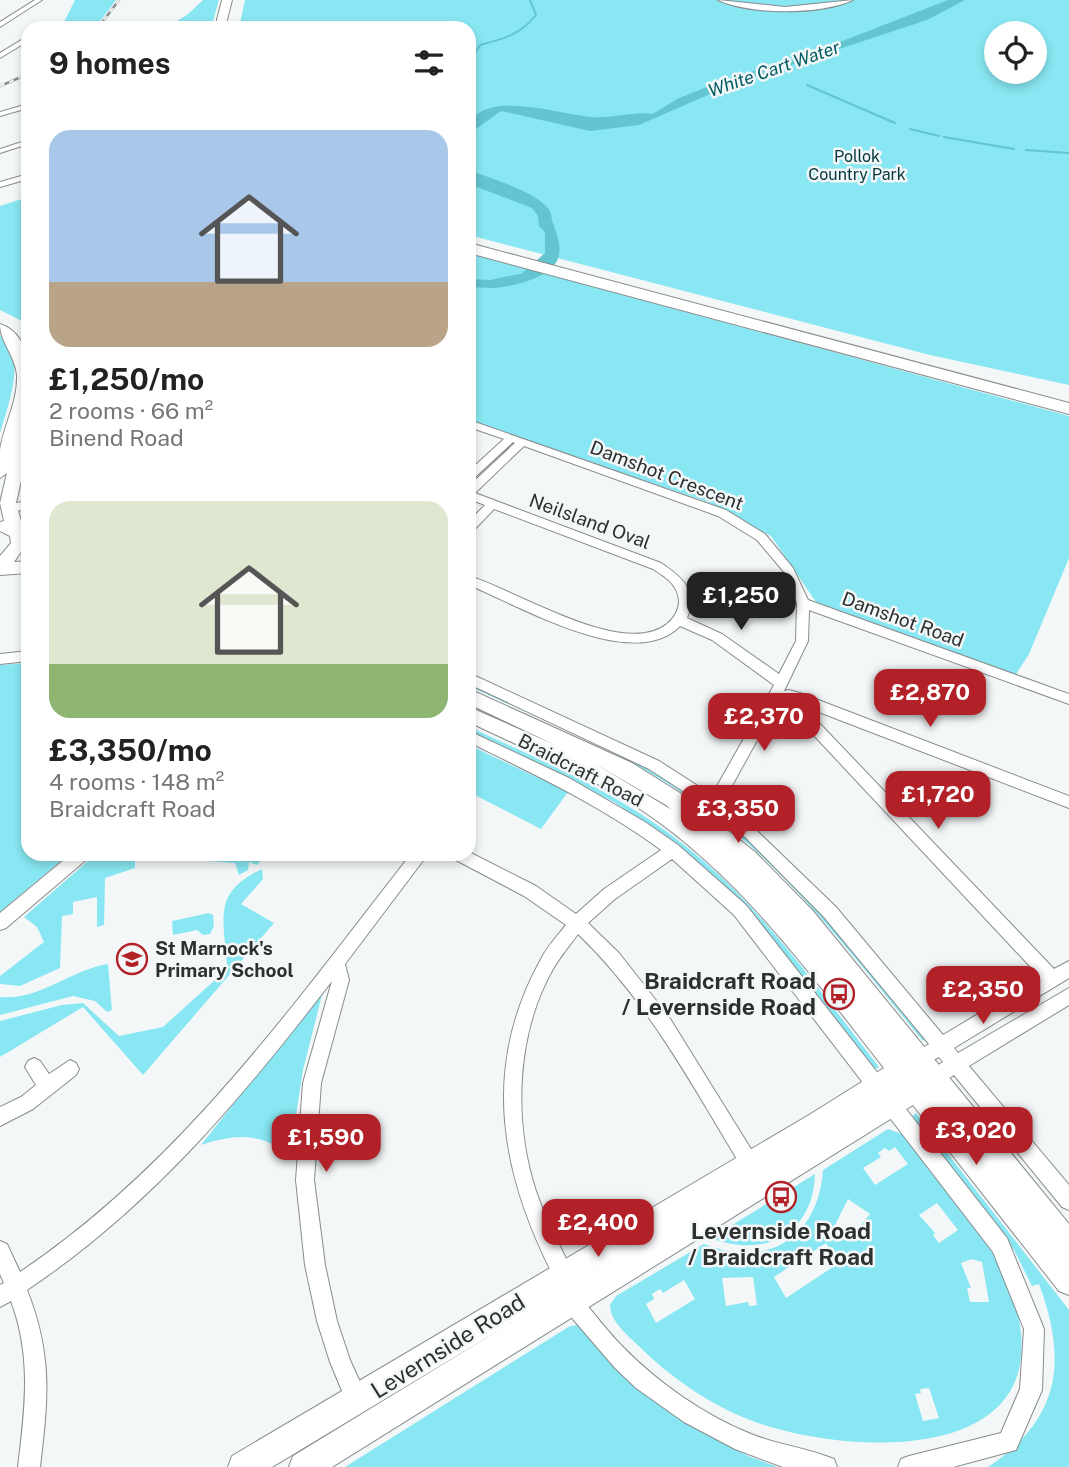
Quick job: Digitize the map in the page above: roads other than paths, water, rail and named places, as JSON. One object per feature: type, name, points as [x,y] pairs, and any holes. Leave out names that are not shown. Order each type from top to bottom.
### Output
[{"type":"highway","points":[[222,21],[227,0]]},
{"type":"highway","points":[[232,21],[236,0]]},
{"type":"highway","points":[[476,242],[511,255],[916,358],[1069,400]]},
{"type":"highway","points":[[476,249],[511,255]]},
{"type":"highway","points":[[572,271],[1069,409]]},
{"type":"highway","points":[[916,358],[1069,393]]},
{"type":"street","points":[[0,25],[15,18],[39,0]]},
{"type":"street","points":[[720,0],[766,10],[788,11],[850,0]]},
{"type":"street","points":[[15,18],[23,20]]},
{"type":"street","points":[[0,56],[21,42]]},
{"type":"street","points":[[0,114],[21,110]]},
{"type":"street","points":[[0,151],[21,144]]},
{"type":"street","points":[[0,184],[21,178]]},
{"type":"street","points":[[0,319],[21,337]]},
{"type":"street","points":[[0,328],[19,347],[21,354]]},
{"type":"street","points":[[16,442],[21,406]]},
{"type":"street","name":"Damshot Crescent","points":[[476,426],[733,518],[773,549],[789,571],[803,603],[802,640],[781,687],[714,804]]},
{"type":"street","points":[[0,566],[18,547],[9,508],[11,491],[6,470],[21,429]]},
{"type":"street","points":[[476,471],[517,439]]},
{"type":"street","points":[[476,486],[517,439]]},
{"type":"street","name":"Neilsland Oval","points":[[476,497],[664,569],[680,583],[684,592],[686,605],[681,621]]},
{"type":"street","points":[[476,521],[492,504]]},
{"type":"street","points":[[9,508],[21,506]]},
{"type":"street","points":[[0,566],[21,567]]},
{"type":"street","points":[[476,583],[590,629],[622,639],[663,634],[681,621],[718,637],[795,697],[1069,802]]},
{"type":"street","name":"Damshot Road","points":[[803,603],[1069,699]]},
{"type":"street","points":[[0,659],[21,657]]},
{"type":"street","name":"Braidcraft Road","points":[[476,681],[642,758],[714,804],[814,894],[1069,1200]]},
{"type":"street","points":[[795,697],[797,708],[1052,978]]},
{"type":"street","name":"Braidcraft Road","points":[[476,699],[625,769],[673,799],[727,839],[805,918],[1069,1281]]},
{"type":"street","name":"Braidcraft Road","points":[[476,717],[600,775],[675,822],[707,846],[774,912],[1069,1245]]},
{"type":"street","name":"Braidcraft Road","points":[[476,740],[607,805],[673,850],[740,910],[1000,1245],[1034,1329],[1031,1390],[1008,1442],[909,1467]]},
{"type":"street","points":[[563,1274],[552,1256],[525,1184],[514,1128],[513,1077],[521,1027],[547,963],[576,924],[673,850]]},
{"type":"street","points":[[0,923],[74,861]]},
{"type":"street","points":[[8,1292],[121,1208],[210,1118],[415,861]]},
{"type":"street","points":[[472,861],[528,890],[576,924],[613,959],[643,998],[750,1162]]},
{"type":"street","points":[[336,961],[341,980],[312,1083],[306,1180],[315,1265],[327,1321],[340,1362],[358,1402]]},
{"type":"street","points":[[918,1074],[942,1046],[1069,969]]},
{"type":"street","points":[[918,1074],[957,1065],[1068,998]]},
{"type":"street","points":[[34,1067],[47,1086]]},
{"type":"street","points":[[0,1117],[27,1103],[69,1069]]},
{"type":"street","name":"Levernside Road","points":[[260,1463],[563,1274],[669,1227],[825,1134],[918,1074]]},
{"type":"street","name":"Levernside Road","points":[[304,1467],[573,1304],[750,1162],[825,1134]]},
{"type":"street","points":[[0,1251],[8,1292],[28,1319],[36,1359],[36,1409],[29,1467]]},
{"type":"street","points":[[573,1304],[622,1361],[697,1421],[787,1460],[826,1467]]},
{"type":"street","points":[[465,1336],[476,1363]]},
{"type":"water","points":[[948,0],[965,0],[927,20],[733,84],[639,125],[590,131],[501,111],[476,129],[476,117],[484,110],[499,106],[538,108],[590,117],[653,114],[677,99],[724,80],[804,56]]},
{"type":"water","points":[[476,173],[533,196],[548,208],[559,246],[556,262],[541,275],[519,284],[490,288],[489,281],[519,276],[545,253],[545,232],[539,226],[538,216],[532,208],[476,187]]},
{"type":"waterway","points":[[476,52],[480,45],[511,35],[530,22],[536,15],[530,0]]},
{"type":"waterway","points":[[807,85],[895,123]]},
{"type":"waterway","points":[[910,129],[939,136]]},
{"type":"waterway","points":[[944,137],[1014,149]]},
{"type":"waterway","points":[[1026,150],[1069,153]]},
{"type":"waterway","name":"White Cart Water","points":[[476,283],[490,284],[519,278]]},
{"type":"railway","points":[[103,21],[119,0]]},
{"type":"railway","points":[[0,86],[21,77]]},
{"type":"place","name":"St Marnock's Primary School","points":[[132,959]]},
{"type":"place","name":"Braidcraft Road / Levernside Road","points":[[839,994]]},
{"type":"place","name":"Levernside Road / Braidcraft Road","points":[[781,1197]]},
{"type":"park label","name":"Pollok Country Park","points":[[857,165]]}]
